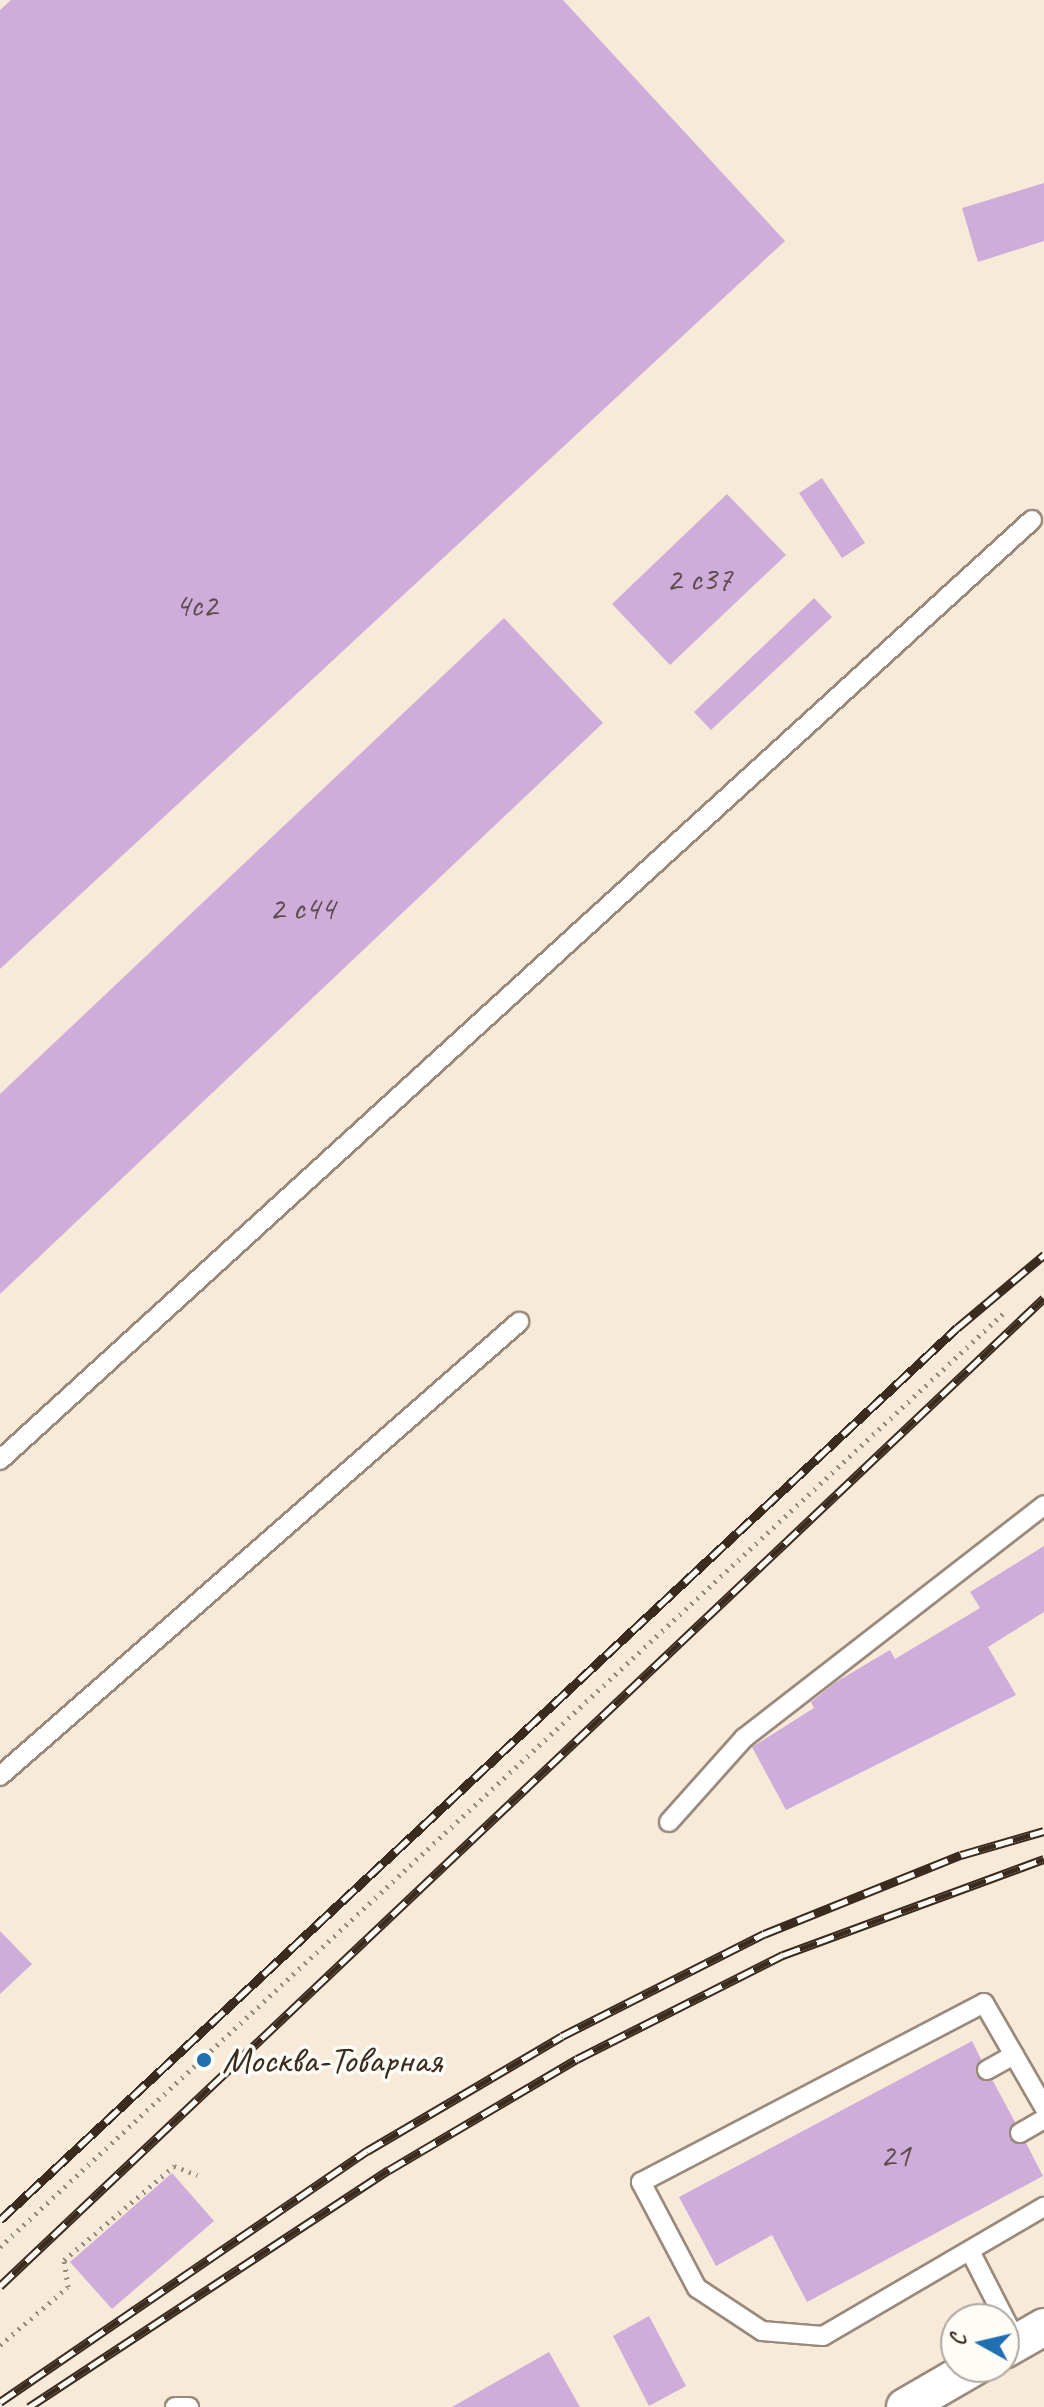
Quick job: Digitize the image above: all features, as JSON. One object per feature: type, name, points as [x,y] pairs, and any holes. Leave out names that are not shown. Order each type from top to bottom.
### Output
[{"type":"street","points":[[905,2407],[946,2383]]},
{"type":"lane","points":[[0,1460],[1032,520]]},
{"type":"lane","points":[[0,1776],[519,1322]]},
{"type":"lane","points":[[669,1822],[744,1738],[1044,1505]]},
{"type":"lane","points":[[1044,2107],[984,2003],[641,2182],[697,2288],[762,2331],[823,2336],[1044,2207]]},
{"type":"lane","points":[[987,2070],[1014,2055]]},
{"type":"lane","points":[[1020,2133],[1044,2119]]},
{"type":"lane","points":[[970,2251],[1022,2340]]},
{"type":"lane","points":[[175,2407],[189,2407]]},
{"type":"path","points":[[0,2247],[1007,1310]]},
{"type":"path","points":[[0,2345],[68,2287],[64,2260],[174,2166],[197,2175]]},
{"type":"building","points":[[11,0],[563,0],[785,241],[0,969],[0,10]]},
{"type":"building","points":[[1044,183],[1044,241],[978,262],[962,208]]},
{"type":"building","points":[[822,478],[865,543],[842,558],[799,493]]},
{"type":"building","points":[[727,494],[786,555],[670,665],[612,604]]},
{"type":"building","points":[[814,598],[832,617],[711,730],[694,712]]},
{"type":"building","points":[[504,618],[603,723],[0,1294],[0,1094]]},
{"type":"building","points":[[1044,1546],[1044,1612],[988,1647],[1016,1695],[786,1810],[752,1747],[814,1708],[811,1702],[836,1682],[890,1650],[895,1659],[980,1608],[970,1592]]},
{"type":"building","points":[[0,1931],[32,1964],[0,1994]]},
{"type":"building","points":[[972,2041],[981,2059],[976,2075],[993,2081],[1015,2122],[1009,2138],[1026,2143],[1043,2176],[807,2302],[772,2235],[716,2266],[679,2197]]},
{"type":"building","points":[[172,2173],[214,2221],[112,2309],[70,2262]]},
{"type":"building","points":[[649,2316],[686,2386],[649,2406],[613,2336]]},
{"type":"building","points":[[549,2352],[580,2407],[452,2407]]},
{"type":"railway","points":[[0,2220],[957,1328],[1044,1255]]},
{"type":"railway","points":[[0,2286],[1044,1298]]},
{"type":"railway","points":[[0,2402],[367,2151],[562,2036],[764,1934],[961,1855],[1044,1831]]},
{"type":"railway","points":[[29,2407],[389,2170],[577,2059],[783,1955],[1044,1859]]},
{"type":"place","name":"Москва-Товарная","points":[[204,2060]]}]
